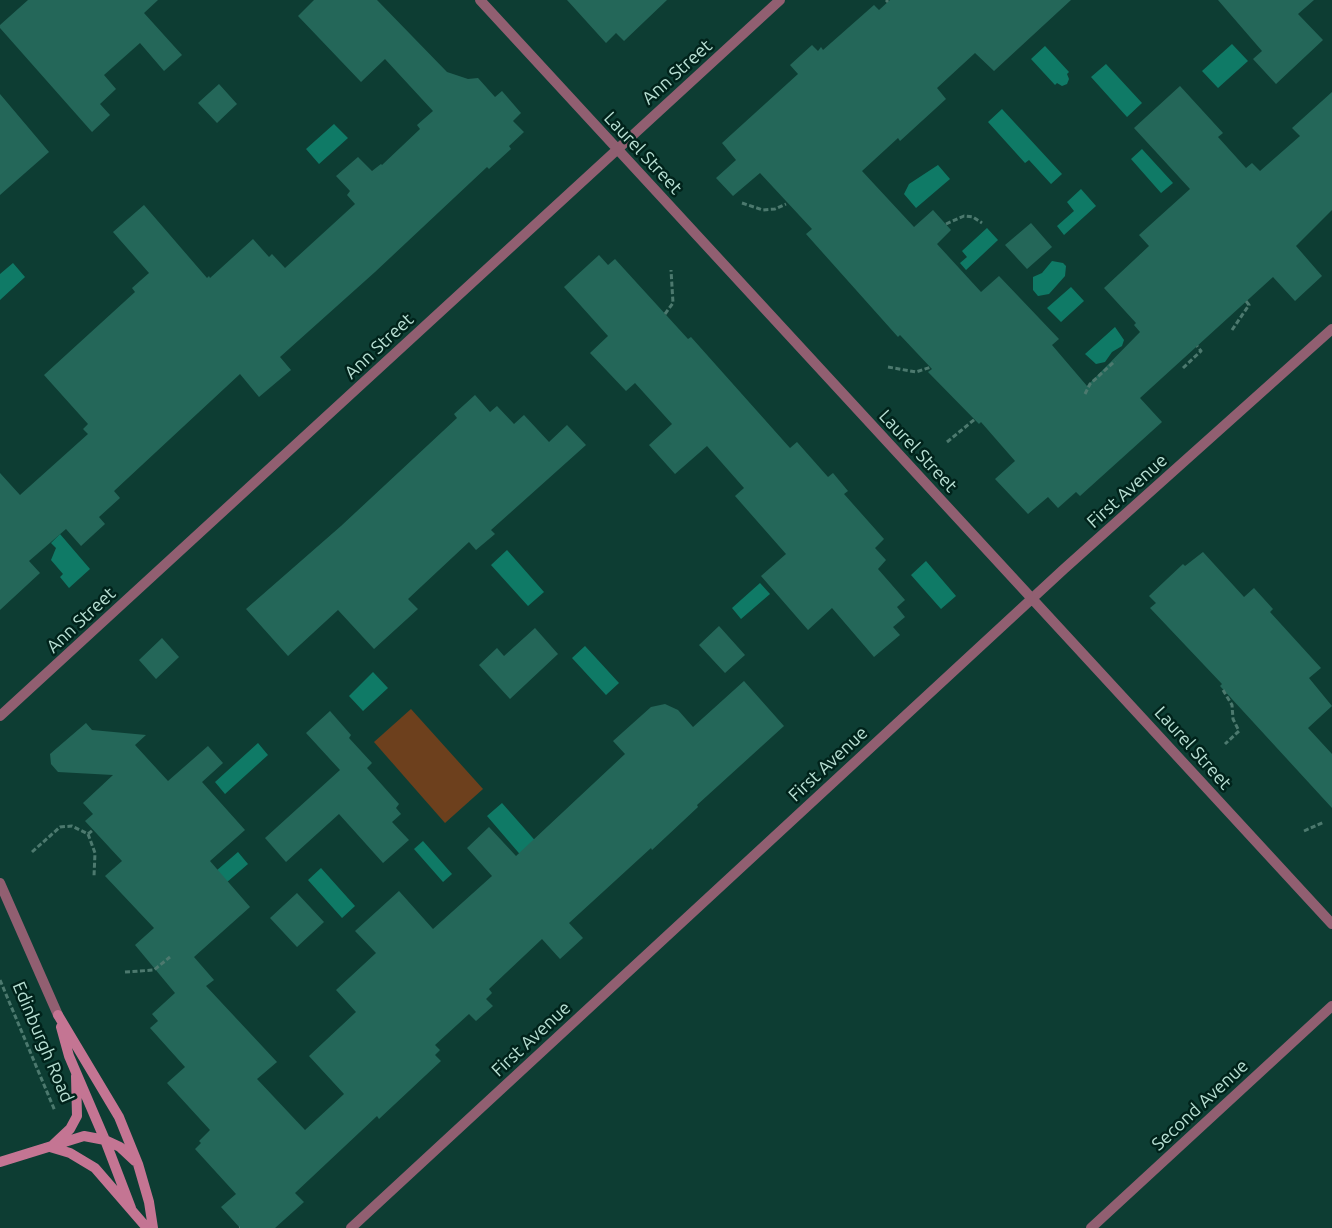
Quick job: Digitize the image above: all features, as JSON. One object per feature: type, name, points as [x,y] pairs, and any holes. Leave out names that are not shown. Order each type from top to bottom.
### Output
[{"type":"main road","points":[[58,1015],[76,1072],[106,1140],[131,1208]]},
{"type":"main road","points":[[58,1015],[119,1117],[138,1164],[149,1202],[153,1228]]},
{"type":"main road","points":[[50,1147],[70,1129],[77,1116],[76,1072]]},
{"type":"main road","points":[[0,1162],[84,1136],[106,1140],[120,1147],[138,1164]]},
{"type":"main road","points":[[50,1147],[70,1153],[95,1168],[147,1228]]},
{"type":"street","name":"Laurel Street","points":[[480,0],[1332,924]]},
{"type":"street","name":"Ann Street","points":[[0,716],[780,0]]},
{"type":"street","name":"First Avenue","points":[[350,1228],[1032,598],[1332,329]]},
{"type":"street","name":"Edinburgh Road","points":[[0,883],[58,1015]]},
{"type":"street","name":"Second Avenue","points":[[1091,1228],[1332,1006]]},
{"type":"path","points":[[742,203],[763,210],[775,209],[786,204]]},
{"type":"path","points":[[946,224],[964,216],[974,217],[982,223]]},
{"type":"path","points":[[665,314],[672,303],[671,270]]},
{"type":"path","points":[[1232,330],[1249,305],[1246,302]]},
{"type":"path","points":[[1183,368],[1201,351],[1197,346]]},
{"type":"path","points":[[1084,394],[1090,384],[1114,361]]},
{"type":"path","points":[[888,367],[916,372],[931,367]]},
{"type":"path","points":[[947,442],[975,419]]},
{"type":"path","points":[[1223,690],[1232,705],[1233,719],[1240,731],[1225,744]]},
{"type":"path","points":[[1304,831],[1324,822]]},
{"type":"path","points":[[32,852],[60,827],[72,826],[88,834],[96,853],[94,876]]},
{"type":"path","points":[[88,834],[93,830]]},
{"type":"path","points":[[125,972],[154,970],[170,957]]},
{"type":"path","name":"Edinburgh Road","points":[[0,980],[57,1116]]},
{"type":"shaded area","points":[[1232,44],[1248,61],[1218,88],[1202,71]]},
{"type":"shaded area","points":[[1045,46],[1069,72],[1067,74],[1069,79],[1067,84],[1062,86],[1057,83],[1055,85],[1031,59]]},
{"type":"shaded area","points":[[1106,64],[1142,103],[1127,117],[1091,77]]},
{"type":"shaded area","points":[[1002,109],[1062,174],[1051,184],[1029,160],[1025,163],[988,122]]},
{"type":"shaded area","points":[[334,124],[348,138],[319,164],[306,149]]},
{"type":"shaded area","points":[[1142,149],[1173,183],[1161,193],[1131,159]]},
{"type":"shaded area","points":[[938,165],[950,179],[916,208],[904,194],[909,184]]},
{"type":"shaded area","points":[[1081,189],[1096,206],[1064,235],[1057,226],[1074,211],[1067,202]]},
{"type":"shaded area","points":[[987,228],[998,240],[966,270],[960,263],[967,257],[962,251]]},
{"type":"shaded area","points":[[1052,261],[1063,263],[1066,266],[1065,276],[1049,294],[1038,296],[1033,290],[1033,277],[1042,273]]},
{"type":"shaded area","points":[[13,263],[25,277],[0,300],[0,274]]},
{"type":"shaded area","points":[[1071,287],[1084,301],[1061,322],[1047,308]]},
{"type":"shaded area","points":[[1115,327],[1124,340],[1122,346],[1112,352],[1105,362],[1096,364],[1085,354]]},
{"type":"shaded area","points":[[60,534],[90,569],[69,588],[60,577],[63,574],[51,560],[56,548],[51,543]]},
{"type":"shaded area","points":[[507,550],[544,592],[528,606],[491,565]]},
{"type":"shaded area","points":[[926,561],[956,596],[941,609],[911,575]]},
{"type":"shaded area","points":[[760,583],[770,594],[741,619],[732,608]]},
{"type":"shaded area","points":[[585,646],[619,683],[606,695],[572,658]]},
{"type":"shaded area","points":[[373,672],[388,688],[363,711],[349,696]]},
{"type":"shaded area","points":[[411,709],[483,789],[445,823],[374,742]]},
{"type":"shaded area","points":[[258,743],[268,755],[225,794],[215,782]]},
{"type":"shaded area","points":[[502,803],[539,845],[524,859],[487,816]]},
{"type":"shaded area","points":[[423,841],[452,874],[443,882],[414,849]]},
{"type":"shaded area","points":[[238,852],[248,864],[219,889],[209,877]]},
{"type":"shaded area","points":[[321,868],[355,906],[342,918],[308,880]]},
{"type":"building","points":[[28,0],[158,0],[144,13],[182,55],[164,71],[140,43],[104,75],[116,89],[100,104],[110,115],[92,132],[0,28],[0,25]]},
{"type":"building","points":[[314,0],[377,0],[447,72],[468,79],[478,78],[495,97],[502,91],[521,113],[513,121],[524,132],[509,146],[511,149],[489,169],[487,167],[375,272],[280,357],[291,370],[259,397],[240,374],[114,491],[120,498],[99,517],[105,524],[81,546],[66,529],[29,561],[40,573],[0,610],[0,473],[20,495],[88,434],[83,429],[88,424],[44,375],[135,292],[132,288],[149,273],[113,232],[144,205],[207,278],[209,276],[210,278],[253,239],[269,257],[272,254],[285,268],[355,204],[347,195],[350,191],[336,176],[358,157],[372,171],[382,165],[420,129],[417,125],[433,111],[385,59],[361,82],[298,16]]},
{"type":"building","points":[[567,0],[667,0],[624,41],[616,33],[606,43]]},
{"type":"building","points":[[890,0],[1071,0],[994,71],[975,53],[937,88],[946,99],[900,141],[898,138],[862,171],[914,227],[933,210],[951,230],[937,244],[981,292],[999,276],[1059,339],[1052,345],[1087,386],[1140,332],[1134,325],[1136,323],[1104,288],[1149,246],[1139,235],[1190,189],[1134,128],[1180,86],[1223,133],[1218,137],[1246,168],[1252,163],[1260,171],[1300,136],[1292,128],[1332,92],[1332,210],[1296,246],[1322,276],[1295,301],[1273,277],[1140,398],[1162,422],[1080,496],[1076,492],[1058,508],[1048,497],[1028,514],[995,479],[1015,461],[981,422],[979,424],[928,372],[932,369],[900,335],[898,337],[806,234],[812,229],[760,173],[733,196],[716,178],[736,160],[722,143],[798,74],[790,65],[812,45],[818,51],[821,47],[823,50],[874,5],[879,10]]},
{"type":"building","points":[[1218,0],[1314,0],[1298,14],[1323,40],[1276,84],[1253,59],[1262,51]]},
{"type":"building","points":[[219,84],[237,104],[217,123],[198,103]]},
{"type":"building","points":[[0,94],[49,152],[0,195]]},
{"type":"building","points":[[1031,223],[1052,247],[1027,269],[1005,245]]},
{"type":"building","points":[[599,255],[608,265],[615,259],[688,339],[691,337],[790,448],[797,442],[828,477],[833,473],[848,491],[844,494],[884,539],[875,548],[886,560],[878,569],[905,600],[897,607],[905,617],[893,627],[900,635],[874,657],[832,608],[808,630],[761,576],[786,554],[735,496],[744,488],[707,446],[675,474],[649,445],[672,424],[635,383],[626,391],[590,353],[608,336],[564,287]]},
{"type":"building","points":[[475,395],[490,412],[497,406],[514,424],[524,415],[549,442],[567,425],[586,445],[491,530],[495,534],[476,550],[469,542],[408,599],[418,609],[374,649],[338,610],[288,656],[246,609],[341,526],[457,418],[454,414]]},
{"type":"building","points":[[1203,552],[1244,597],[1254,588],[1273,609],[1270,612],[1321,668],[1309,678],[1332,706],[1308,728],[1332,754],[1332,808],[1220,686],[1222,684],[1150,608],[1156,603],[1149,596],[1183,564],[1185,566]]},
{"type":"building","points":[[719,626],[745,655],[725,673],[699,645]]},
{"type":"building","points":[[535,628],[558,654],[510,699],[479,665],[497,648],[504,656]]},
{"type":"building","points":[[162,638],[179,657],[156,679],[139,660]]},
{"type":"building","points":[[744,681],[784,726],[697,805],[698,807],[652,850],[651,848],[569,923],[583,938],[560,959],[542,939],[489,989],[492,993],[486,999],[493,1006],[476,1021],[469,1014],[435,1045],[440,1050],[435,1055],[441,1061],[379,1119],[377,1116],[295,1193],[304,1202],[275,1228],[240,1228],[221,1207],[236,1194],[195,1149],[201,1143],[199,1141],[210,1130],[167,1083],[185,1067],[150,1028],[158,1021],[152,1014],[175,993],[135,945],[154,928],[105,876],[122,861],[85,821],[93,814],[83,803],[113,775],[58,772],[51,764],[50,754],[86,723],[92,730],[146,735],[135,745],[168,781],[208,746],[223,763],[202,782],[245,830],[210,861],[250,907],[194,957],[214,980],[206,986],[277,1062],[257,1079],[305,1130],[344,1094],[309,1056],[356,1012],[336,990],[376,953],[355,931],[399,891],[433,929],[492,876],[467,848],[489,827],[516,856],[625,754],[613,741],[651,707],[665,704],[678,710],[693,727]]},
{"type":"building","points":[[330,711],[351,735],[349,738],[372,763],[367,768],[399,804],[396,808],[401,814],[392,822],[409,840],[383,863],[339,814],[286,862],[265,838],[340,770],[306,733]]},
{"type":"building","points":[[297,893],[324,922],[297,947],[270,918]]}]
